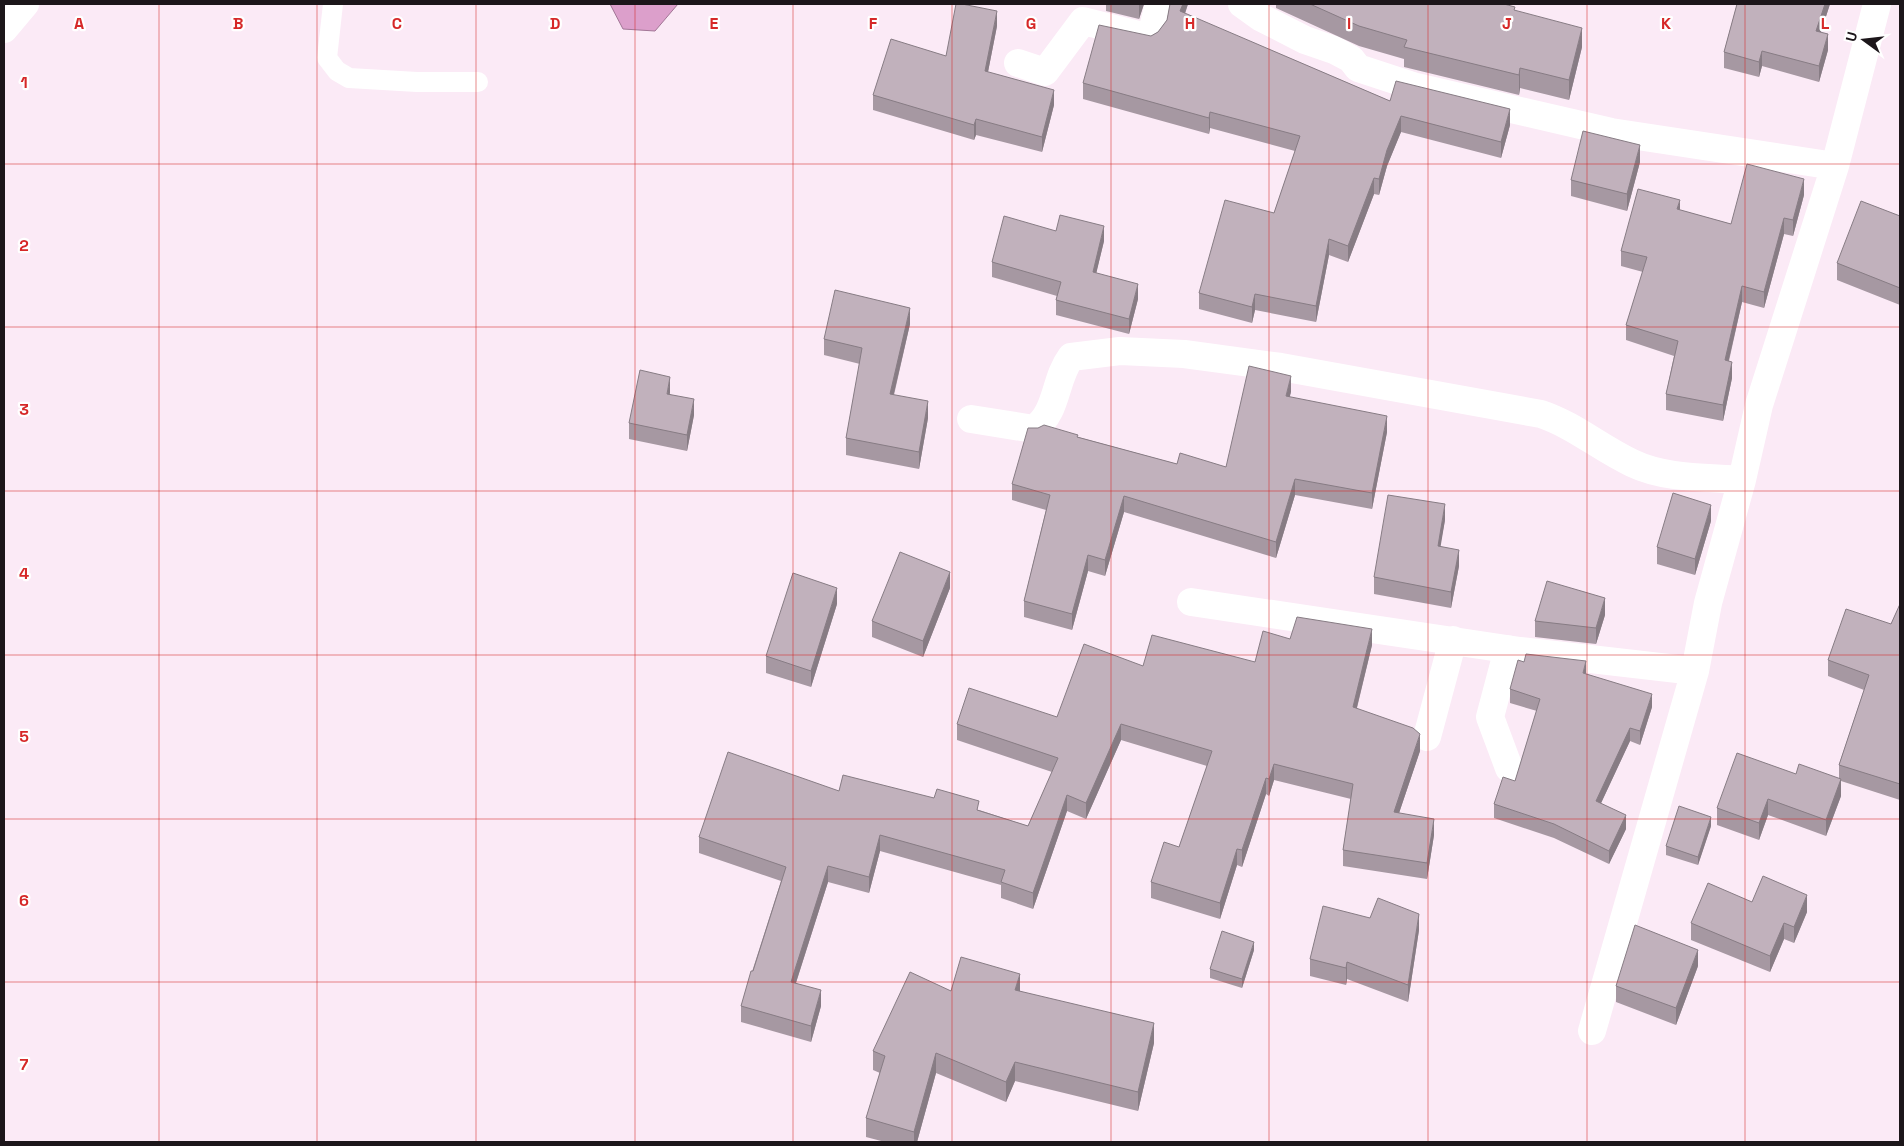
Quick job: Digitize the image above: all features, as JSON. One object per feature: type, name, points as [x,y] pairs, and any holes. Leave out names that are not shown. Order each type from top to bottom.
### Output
[{"type":"street","points":[[4,29],[25,4]]},
{"type":"street","points":[[1018,63],[1045,72],[1083,22],[1147,37],[1152,32],[1159,4]]},
{"type":"street","points":[[1242,4],[1260,17],[1305,40],[1334,50],[1351,59],[1358,68],[1416,87],[1611,132],[1836,166]]},
{"type":"street","points":[[1592,1031],[1695,671],[1708,603],[1742,480],[1759,405],[1836,166],[1878,4]]},
{"type":"street","points":[[971,419],[1034,429],[1049,414],[1063,368],[1071,357],[1120,351],[1184,354],[1281,367],[1541,414],[1563,421],[1632,464],[1658,473],[1742,480]]},
{"type":"street","points":[[1191,602],[1508,649],[1695,671]]},
{"type":"street","points":[[1426,737],[1453,640]]},
{"type":"street","points":[[1508,649],[1490,716],[1509,768]]},
{"type":"lane","points":[[333,4],[327,58],[342,75],[349,78],[417,82],[478,82]]},
{"type":"shaded area","points":[[610,4],[678,4],[655,31],[623,29]]},
{"type":"building","points":[[956,4],[997,11],[985,71],[1054,90],[1042,137],[976,119],[974,125],[873,95],[891,39],[946,56]]},
{"type":"building","points":[[1170,4],[1183,4],[1180,11],[1390,101],[1396,81],[1510,109],[1501,142],[1401,116],[1387,150],[1379,179],[1374,178],[1348,246],[1329,239],[1316,306],[1255,294],[1252,307],[1199,293],[1225,200],[1274,213],[1300,136],[1210,112],[1209,118],[1083,83],[1099,25],[1151,36],[1158,32],[1167,20]]},
{"type":"building","points":[[1310,4],[1504,4],[1515,7],[1514,10],[1582,28],[1569,80],[1520,68],[1519,75],[1404,47],[1407,40],[1359,26]]},
{"type":"building","points":[[1737,4],[1825,4],[1816,31],[1828,34],[1819,66],[1762,51],[1759,62],[1724,52]]},
{"type":"building","points":[[1583,131],[1640,145],[1627,194],[1571,180]]},
{"type":"building","points":[[1747,164],[1804,179],[1793,220],[1784,218],[1764,292],[1742,286],[1725,360],[1732,362],[1723,405],[1666,394],[1678,341],[1626,325],[1647,257],[1621,251],[1638,189],[1680,200],[1677,209],[1731,224]]},
{"type":"building","points":[[1861,201],[1900,216],[1900,288],[1837,263]]},
{"type":"building","points":[[1060,215],[1104,226],[1093,272],[1138,284],[1129,319],[1056,300],[1061,282],[992,262],[1004,216],[1056,231]]},
{"type":"building","points":[[835,290],[910,308],[890,394],[928,401],[919,452],[846,438],[862,348],[824,339]]},
{"type":"building","points":[[1249,366],[1291,376],[1286,396],[1387,416],[1372,493],[1295,479],[1276,542],[1124,496],[1105,560],[1088,555],[1072,614],[1024,601],[1050,495],[1012,484],[1028,428],[1038,428],[1044,425],[1078,435],[1077,437],[1177,464],[1180,453],[1226,467]]},
{"type":"building","points":[[640,370],[670,377],[667,394],[694,399],[687,435],[629,423]]},
{"type":"building","points":[[1673,493],[1711,505],[1695,559],[1657,547]]},
{"type":"building","points":[[1388,495],[1445,504],[1438,546],[1459,550],[1451,592],[1374,577]]},
{"type":"building","points":[[900,552],[950,572],[923,641],[872,621]]},
{"type":"building","points":[[793,573],[837,588],[811,671],[766,656]]},
{"type":"building","points":[[1547,581],[1605,598],[1596,628],[1535,621]]},
{"type":"building","points":[[1900,604],[1900,784],[1839,765],[1869,675],[1828,660],[1846,609],[1891,624]]},
{"type":"building","points":[[1297,617],[1372,629],[1353,707],[1413,728],[1420,734],[1394,812],[1434,819],[1427,863],[1343,850],[1353,784],[1274,764],[1269,779],[1266,778],[1242,850],[1237,849],[1220,903],[1151,882],[1164,842],[1179,847],[1212,751],[1121,724],[1086,803],[1067,795],[1033,893],[1001,882],[1005,870],[880,835],[869,877],[828,866],[791,982],[821,990],[811,1026],[741,1006],[786,867],[699,837],[728,752],[839,791],[843,775],[934,798],[937,789],[979,801],[977,810],[1028,826],[1058,758],[957,724],[969,688],[1057,717],[1084,644],[1143,666],[1152,635],[1255,662],[1263,631],[1290,639]]},
{"type":"building","points":[[1526,654],[1586,661],[1583,673],[1652,694],[1640,731],[1630,728],[1596,801],[1626,815],[1609,851],[1554,824],[1494,804],[1503,777],[1515,781],[1540,699],[1510,689],[1518,660],[1524,662]]},
{"type":"building","points":[[1737,753],[1796,774],[1799,764],[1841,779],[1826,820],[1768,799],[1759,823],[1717,808]]},
{"type":"building","points":[[1679,806],[1711,817],[1698,857],[1666,846]]},
{"type":"building","points":[[1763,876],[1807,895],[1794,927],[1784,923],[1770,956],[1691,923],[1708,883],[1752,902]]},
{"type":"building","points":[[1378,898],[1419,914],[1408,985],[1347,962],[1346,968],[1310,959],[1323,906],[1370,918]]},
{"type":"building","points":[[1635,925],[1698,950],[1676,1008],[1616,986]]},
{"type":"building","points":[[1222,931],[1254,942],[1242,979],[1210,969]]},
{"type":"building","points":[[961,957],[1020,974],[1015,990],[1154,1023],[1138,1092],[1015,1062],[1006,1082],[936,1053],[914,1132],[866,1118],[885,1056],[873,1051],[910,972],[951,991]]}]
